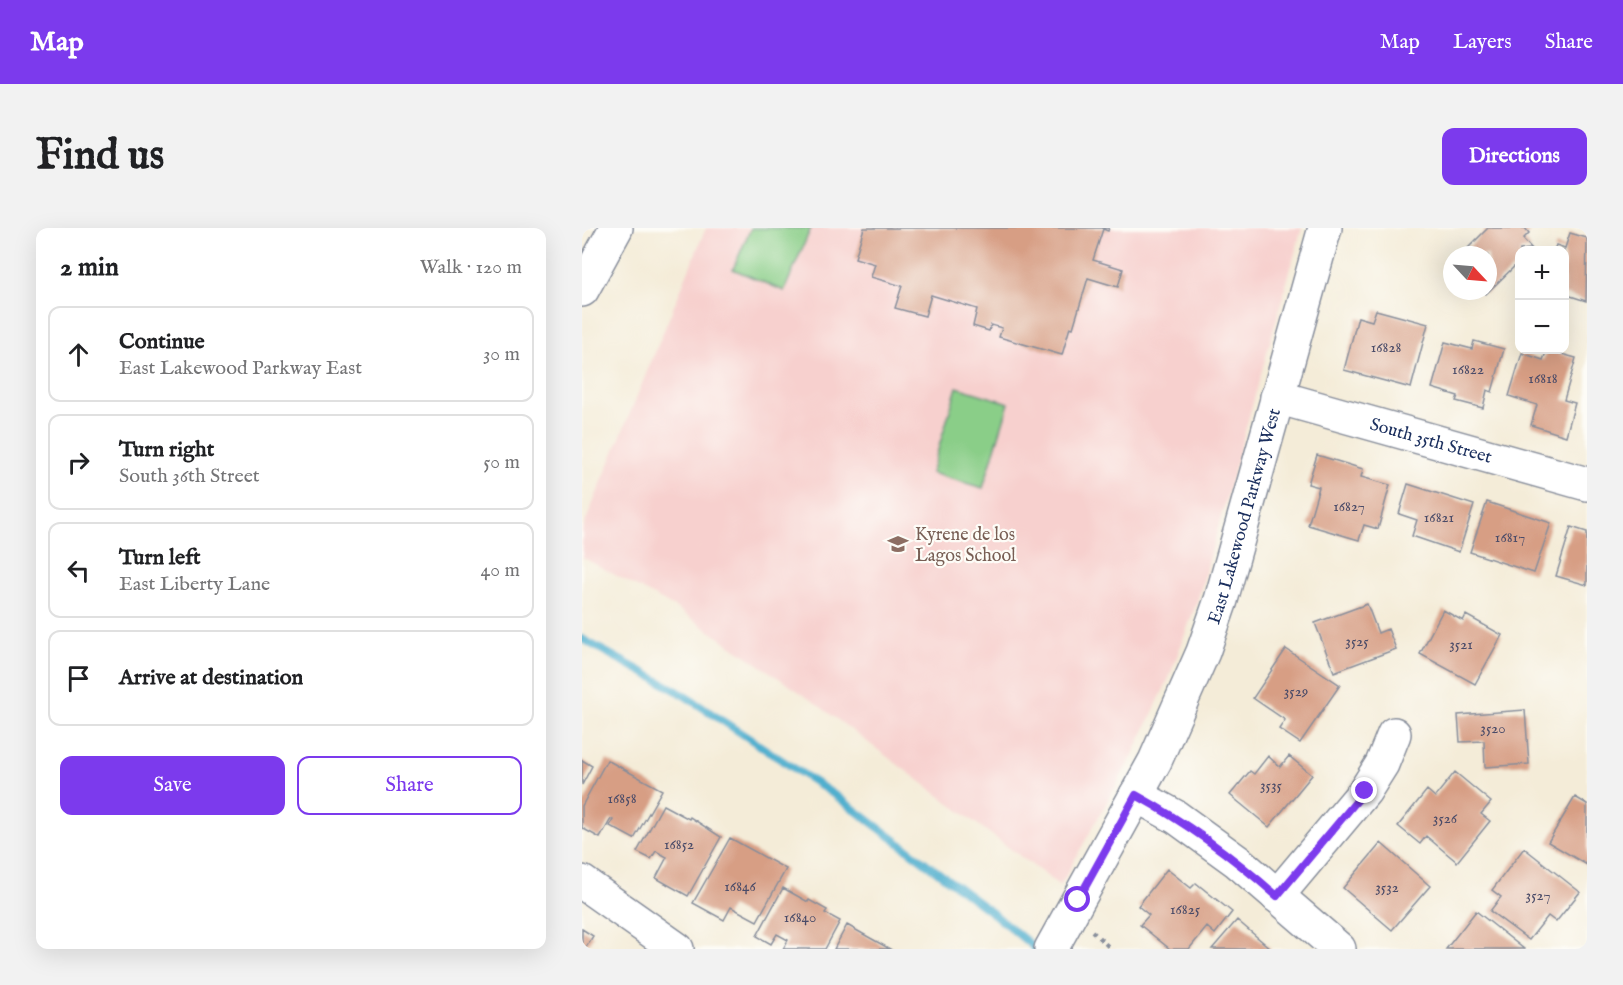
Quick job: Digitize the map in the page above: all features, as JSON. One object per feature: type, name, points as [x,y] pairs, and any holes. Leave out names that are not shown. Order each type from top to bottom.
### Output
[{"type":"main road","points":[[582,290],[616,228]]},
{"type":"main road","name":"East Lakewood Parkway West","points":[[1052,946],[1155,761],[1203,652],[1221,600],[1325,228]]},
{"type":"main road","name":"South 35th Street","points":[[1277,397],[1587,484]]},
{"type":"main road","points":[[1277,896],[1365,791],[1382,764],[1394,734]]},
{"type":"main road","points":[[1136,795],[1176,817],[1220,849],[1339,949]]},
{"type":"main road","points":[[582,882],[677,949]]},
{"type":"shaded area","name":"Kyrene de los Lagos School","points":[[706,228],[1302,228],[1198,599],[1169,678],[1131,759],[1060,886],[814,702],[676,608],[582,557],[582,530]]},
{"type":"green space","points":[[751,228],[811,228],[784,291],[733,269]]},
{"type":"green space","points":[[957,387],[1009,403],[983,488],[931,473]]},
{"type":"building","points":[[864,228],[1109,228],[1108,231],[1103,229],[1093,260],[1123,269],[1118,287],[1088,278],[1062,355],[999,337],[1002,328],[991,325],[989,331],[973,326],[977,309],[931,295],[925,316],[895,308],[902,286],[871,277],[875,264],[855,258]]},
{"type":"building","points":[[1488,228],[1525,228],[1529,233],[1523,239],[1529,246],[1515,246],[1515,266],[1497,283],[1497,246],[1470,246]]},
{"type":"building","points":[[1570,233],[1587,238],[1586,301],[1569,296],[1569,246],[1566,246]]},
{"type":"building","points":[[1376,310],[1428,324],[1411,388],[1344,370],[1358,317],[1372,321]]},
{"type":"building","points":[[1474,341],[1504,349],[1492,392],[1487,390],[1483,408],[1456,401],[1458,396],[1432,388],[1445,342],[1472,349]]},
{"type":"building","points":[[1522,354],[1543,360],[1545,354],[1562,354],[1576,358],[1564,400],[1575,403],[1566,436],[1531,425],[1537,405],[1509,396]]},
{"type":"building","points":[[1317,455],[1363,469],[1361,477],[1390,485],[1378,529],[1364,525],[1359,540],[1308,525],[1319,487],[1308,484]]},
{"type":"building","points":[[1408,484],[1474,505],[1459,552],[1412,536],[1417,520],[1399,514]]},
{"type":"building","points":[[1487,502],[1551,523],[1534,573],[1470,552]]},
{"type":"building","points":[[1571,527],[1587,532],[1587,585],[1556,576]]},
{"type":"building","points":[[1367,604],[1378,633],[1388,629],[1396,649],[1334,672],[1315,623]]},
{"type":"building","points":[[1443,610],[1463,621],[1466,615],[1502,635],[1475,684],[1420,654]]},
{"type":"building","points":[[1286,649],[1340,685],[1300,743],[1279,729],[1285,720],[1253,698]]},
{"type":"building","points":[[1525,710],[1529,764],[1485,767],[1484,741],[1460,742],[1458,715]]},
{"type":"building","points":[[1268,756],[1280,767],[1289,756],[1312,775],[1269,827],[1230,795],[1250,771],[1254,774]]},
{"type":"building","points":[[582,760],[592,766],[582,785]]},
{"type":"building","points":[[607,760],[662,790],[634,839],[610,826],[613,820],[611,819],[600,838],[582,828],[582,806]]},
{"type":"building","points":[[1455,772],[1491,802],[1481,814],[1490,821],[1457,862],[1426,836],[1420,844],[1398,826],[1427,790],[1435,797]]},
{"type":"building","points":[[1575,797],[1587,804],[1587,865],[1548,842]]},
{"type":"building","points":[[663,805],[689,819],[690,817],[721,837],[688,896],[656,878],[667,857],[656,851],[651,859],[637,852]]},
{"type":"building","points":[[730,838],[786,869],[757,921],[731,907],[724,920],[693,903]]},
{"type":"building","points":[[1381,843],[1430,886],[1392,930],[1343,888]]},
{"type":"building","points":[[1524,848],[1580,892],[1556,922],[1548,916],[1529,940],[1490,911],[1501,897],[1492,890]]},
{"type":"building","points":[[1167,869],[1191,888],[1196,883],[1232,912],[1215,934],[1207,927],[1189,949],[1170,949],[1140,925],[1149,915],[1138,906]]},
{"type":"building","points":[[783,888],[827,910],[825,913],[840,921],[825,949],[783,949],[788,940],[777,934],[771,944],[757,936]]},
{"type":"building","points":[[1476,911],[1524,949],[1446,949]]},
{"type":"building","points":[[1237,920],[1271,949],[1212,949]]},
{"type":"building","points":[[847,925],[890,949],[834,949]]},
{"type":"building","points":[[582,929],[593,936],[585,949],[582,949]]},
{"type":"waterway","points":[[582,639],[679,692],[839,798],[995,915],[1036,949]]},
{"type":"place","name":"Kyrene de los Lagos School","points":[[898,544]]},
{"type":"route","points":[[1078,900],[1136,795],[1176,817],[1238,861],[1277,896],[1365,791]]}]
